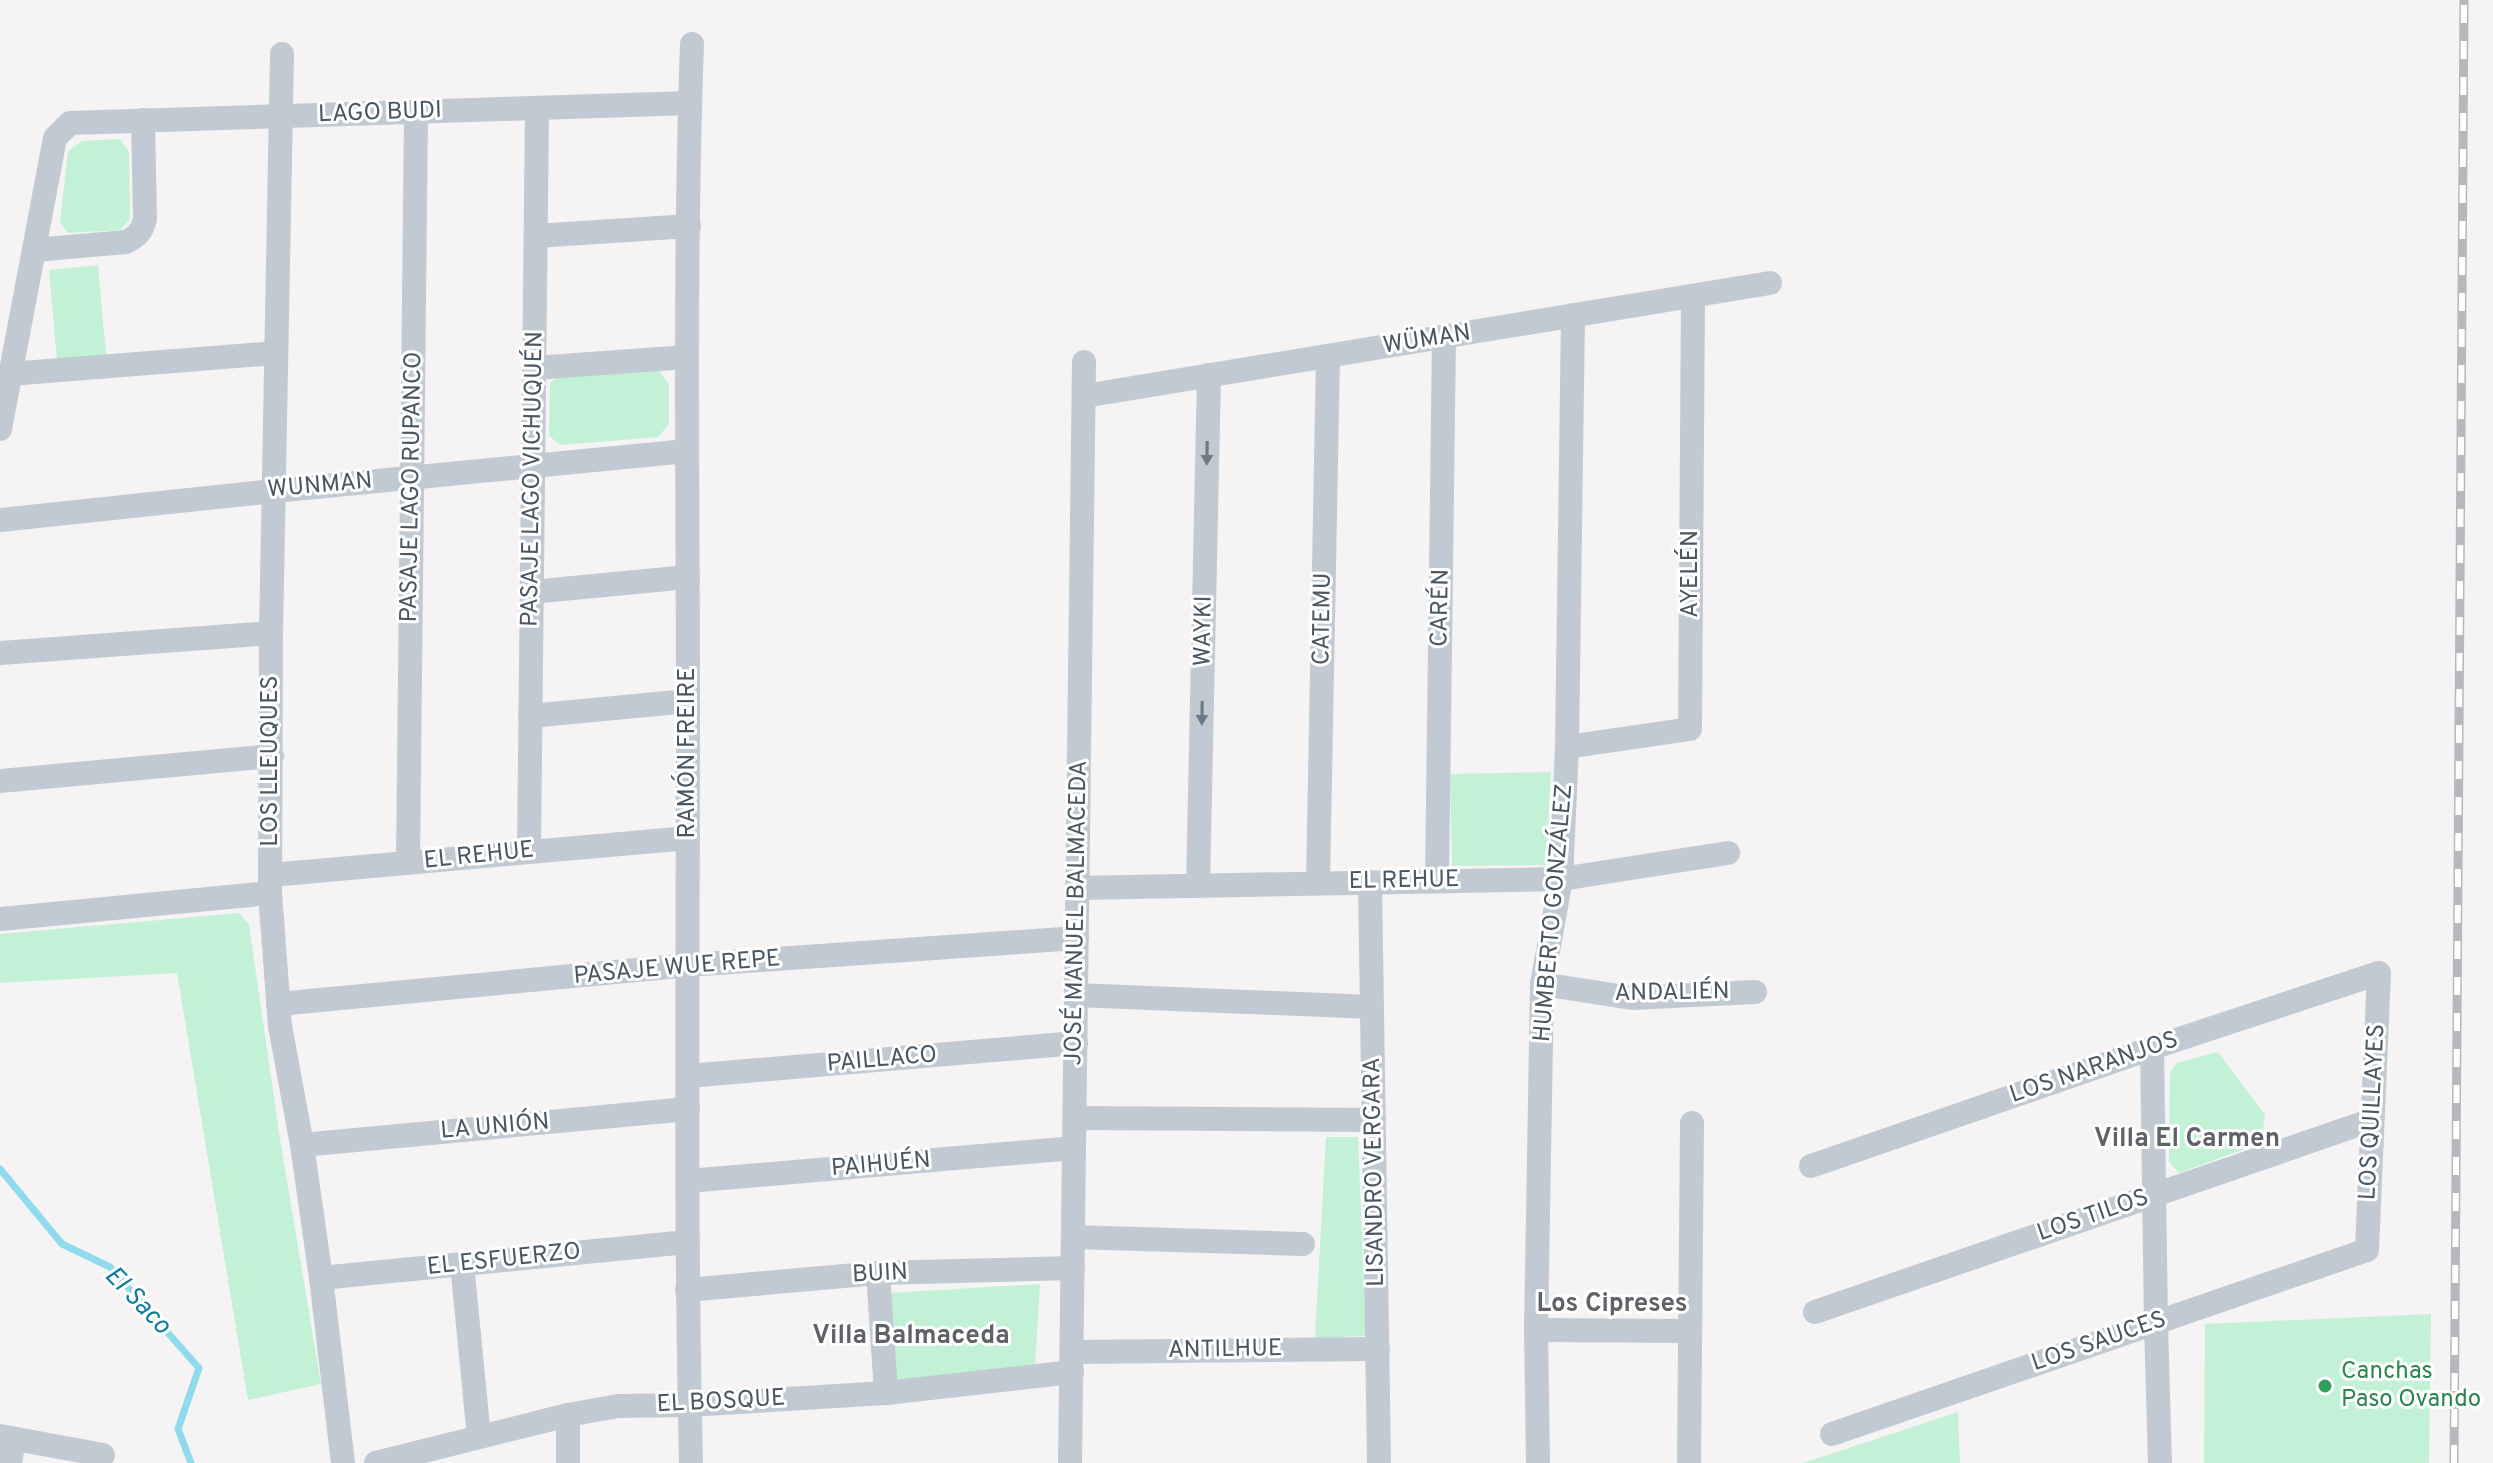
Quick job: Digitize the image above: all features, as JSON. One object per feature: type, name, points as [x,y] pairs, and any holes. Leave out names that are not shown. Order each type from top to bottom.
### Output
[{"type":"street","name":"RAMÓN FREIRE","points":[[691,1463],[687,1290],[687,357],[692,44]]},
{"type":"street","name":"LOS LLEUQUES","points":[[282,54],[271,633],[270,884],[278,1004],[321,1278],[343,1463]]},
{"type":"street","name":"LAGO BUDI","points":[[34,250],[55,138],[70,123],[690,103]]},
{"type":"street","name":"PASAJE LAGO VICHUQUÉN","points":[[529,851],[537,108]]},
{"type":"street","name":"PASAJE LAGO RUPANCO","points":[[408,863],[416,112]]},
{"type":"street","points":[[0,429],[34,250],[126,242],[143,230],[143,120]]},
{"type":"street","points":[[536,236],[689,226]]},
{"type":"street","name":"WÜMAN","points":[[1084,396],[1770,283]]},
{"type":"street","name":"AYELÉN","points":[[1567,747],[1690,729],[1693,296]]},
{"type":"street","name":"HUMBERTO GONZÁLEZ","points":[[1538,1463],[1536,1330],[1542,984],[1561,879],[1567,747],[1573,315]]},
{"type":"street","name":"CARÉN","points":[[1437,880],[1444,337]]},
{"type":"street","points":[[10,374],[276,353]]},
{"type":"street","name":"CATEMU","points":[[1318,883],[1328,356]]},
{"type":"street","points":[[534,368],[687,357]]},
{"type":"street","name":"JOSÉ MANUEL BALMACEDA","points":[[1070,1463],[1084,362]]},
{"type":"street","name":"WAYKI","points":[[1198,886],[1209,375]]},
{"type":"street","name":"WUNMAN","points":[[0,520],[687,451]]},
{"type":"street","points":[[531,592],[688,577]]},
{"type":"street","points":[[0,653],[271,633]]},
{"type":"street","points":[[530,716],[688,701]]},
{"type":"street","points":[[0,781],[272,756]]},
{"type":"street","name":"EL REHUE","points":[[0,919],[408,863],[688,838]]},
{"type":"street","name":"EL REHUE","points":[[1077,888],[1561,879],[1728,853]]},
{"type":"street","name":"LISANDRO VERGARA","points":[[1370,882],[1379,1463]]},
{"type":"street","name":"PASAJE WUE REPE","points":[[278,1004],[689,965],[1077,938]]},
{"type":"street","name":"LOS NARANJOS","points":[[1811,1166],[2379,973]]},
{"type":"street","name":"LOS QUILLAYES","points":[[2367,1250],[2379,973]]},
{"type":"street","name":"ANDALIÉN","points":[[1542,984],[1632,998],[1755,992]]},
{"type":"street","points":[[1076,995],[1372,1007]]},
{"type":"street","name":"PAILLACO","points":[[688,1076],[1076,1043]]},
{"type":"street","points":[[2152,1048],[2160,1463]]},
{"type":"street","name":"LA UNIÓN","points":[[302,1145],[688,1109]]},
{"type":"street","points":[[1075,1118],[1374,1120]]},
{"type":"street","name":"LOS TILOS","points":[[1815,1312],[2372,1120]]},
{"type":"street","points":[[1689,1463],[1692,1123]]},
{"type":"street","name":"PAIHUÉN","points":[[688,1181],[1074,1148]]},
{"type":"street","points":[[1073,1237],[1303,1244]]},
{"type":"street","name":"EL ESFUERZO","points":[[321,1278],[687,1242]]},
{"type":"street","name":"LOS SAUCES","points":[[1832,1434],[2367,1250]]},
{"type":"street","points":[[462,1264],[465,1447]]},
{"type":"street","name":"BUIN","points":[[687,1290],[878,1273],[1073,1268]]},
{"type":"street","points":[[878,1273],[886,1393]]},
{"type":"street","points":[[1536,1330],[1689,1331]]},
{"type":"street","name":"ANTILHUE","points":[[1072,1362],[1378,1349]]},
{"type":"street","name":"EL BOSQUE","points":[[376,1463],[465,1447],[568,1415],[618,1406],[690,1405],[886,1393],[1072,1362]]},
{"type":"street","points":[[568,1415],[568,1463]]},
{"type":"street","points":[[10,1463],[7,1437],[103,1455]]},
{"type":"green space","points":[[120,139],[129,152],[130,219],[120,230],[68,233],[60,222],[68,151],[82,141]]},
{"type":"green space","points":[[98,265],[106,355],[57,360],[49,270]]},
{"type":"green space","points":[[658,370],[669,384],[669,424],[658,437],[561,445],[549,436],[550,383],[561,375]]},
{"type":"green space","points":[[1551,772],[1546,865],[1452,866],[1450,774]]},
{"type":"green space","points":[[239,913],[249,925],[280,1139],[321,1384],[248,1400],[177,973],[0,983],[0,934]]},
{"type":"green space","points":[[2218,1052],[2265,1115],[2261,1143],[2179,1173],[2169,1162],[2170,1072],[2177,1063]]},
{"type":"green space","points":[[1326,1137],[1358,1137],[1366,1336],[1315,1338]]},
{"type":"green space","points":[[1040,1284],[1035,1368],[897,1383],[890,1293]]},
{"type":"green space","points":[[2431,1314],[2429,1463],[2204,1463],[2205,1324]]},
{"type":"green space","points":[[1958,1412],[1960,1463],[1803,1463]]},
{"type":"waterway","name":"El Saco","points":[[0,1169],[62,1244],[110,1267],[199,1368],[178,1429],[191,1463]]},
{"type":"railway","points":[[2454,1463],[2464,0]]},
{"type":"place","name":"Canchas Paso Ovando","points":[[2325,1386]]},
{"type":"district","name":"Villa El Carmen","points":[[2187,1139]]},
{"type":"district","name":"Los Cipreses","points":[[1612,1304]]},
{"type":"district","name":"Villa Balmaceda","points":[[911,1336]]}]
